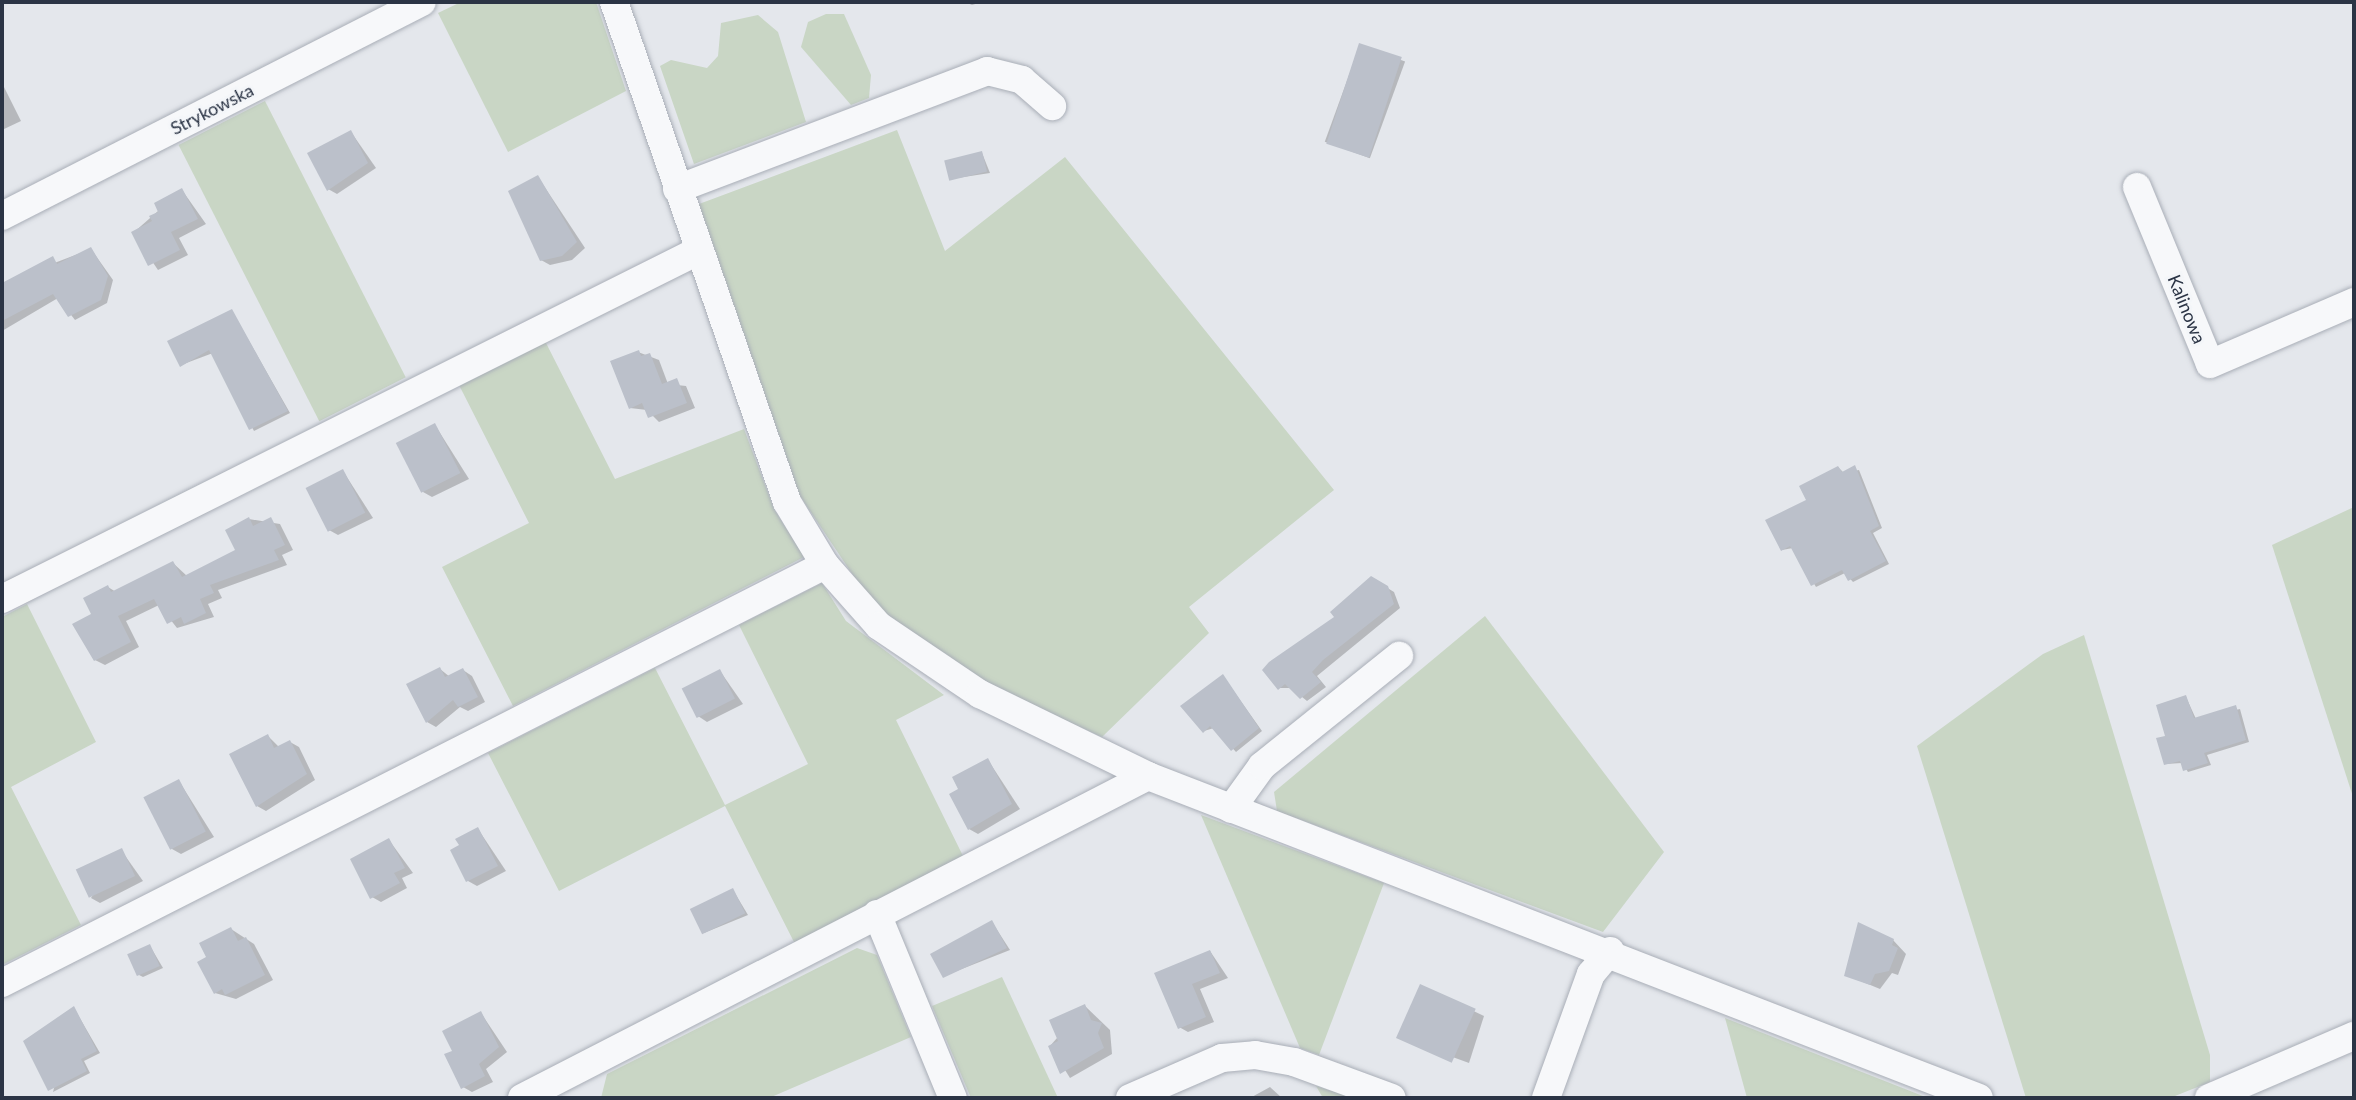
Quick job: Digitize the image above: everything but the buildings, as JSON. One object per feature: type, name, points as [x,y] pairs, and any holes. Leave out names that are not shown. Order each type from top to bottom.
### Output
[{"type":"street","name":"Strykowska","points":[[2,216],[422,2]]},
{"type":"street","points":[[614,2],[786,502],[825,565],[879,626],[940,672],[1148,776],[1610,951],[1979,1098]]},
{"type":"street","points":[[677,190],[987,71],[1022,80],[1052,106]]},
{"type":"street","name":"Kalinowa","points":[[2137,187],[2210,364],[2354,302]]},
{"type":"street","points":[[2,599],[700,250]]},
{"type":"street","points":[[2,983],[825,565]]},
{"type":"street","points":[[1231,809],[1262,766],[1399,656]]},
{"type":"street","points":[[522,1098],[567,1090],[877,914],[1148,776]]},
{"type":"street","points":[[877,914],[953,1098]]},
{"type":"street","points":[[1546,1098],[1591,974],[1610,951]]},
{"type":"street","points":[[2209,1098],[2354,1037]]},
{"type":"street","points":[[1130,1098],[1222,1058],[1255,1055],[1293,1062],[1392,1098]]},
{"type":"green space","points":[[461,2],[596,2],[626,91],[508,152],[438,13]]},
{"type":"green space","points":[[826,14],[844,14],[871,75],[869,98],[851,105],[801,47],[808,22]]},
{"type":"green space","points":[[758,15],[778,32],[806,122],[694,164],[660,66],[671,60],[707,68],[718,56],[721,23]]},
{"type":"green space","points":[[265,101],[406,377],[319,421],[179,145]]},
{"type":"green space","points":[[897,130],[945,251],[1065,157],[1334,490],[1189,607],[1209,633],[1102,737],[970,677],[871,602],[800,496],[699,204]]},
{"type":"green space","points":[[545,341],[615,479],[744,429],[774,509],[804,557],[513,706],[442,567],[529,523],[459,385]]},
{"type":"green space","points":[[2354,507],[2354,800],[2272,545]]},
{"type":"green space","points":[[822,583],[846,621],[944,695],[896,720],[964,858],[795,944],[725,806],[559,891],[488,753],[655,668],[725,805],[808,764],[739,625]]},
{"type":"green space","points":[[27,604],[96,742],[11,787],[81,925],[2,965],[2,617]]},
{"type":"green space","points":[[1485,616],[1664,852],[1603,932],[1277,811],[1274,792]]},
{"type":"green space","points":[[2084,635],[2210,1055],[2210,1082],[2170,1098],[2026,1098],[1917,746],[2043,654]]},
{"type":"green space","points":[[1201,815],[1384,883],[1319,1055],[1300,1048]]},
{"type":"green space","points":[[857,948],[877,955],[911,1037],[769,1098],[601,1098],[607,1074]]},
{"type":"green space","points":[[1002,977],[1058,1098],[971,1098],[932,1006]]},
{"type":"green space","points":[[1725,1018],[1928,1098],[1747,1098]]},
{"type":"green space","points":[[1316,1086],[1354,1098],[1323,1098]]}]
